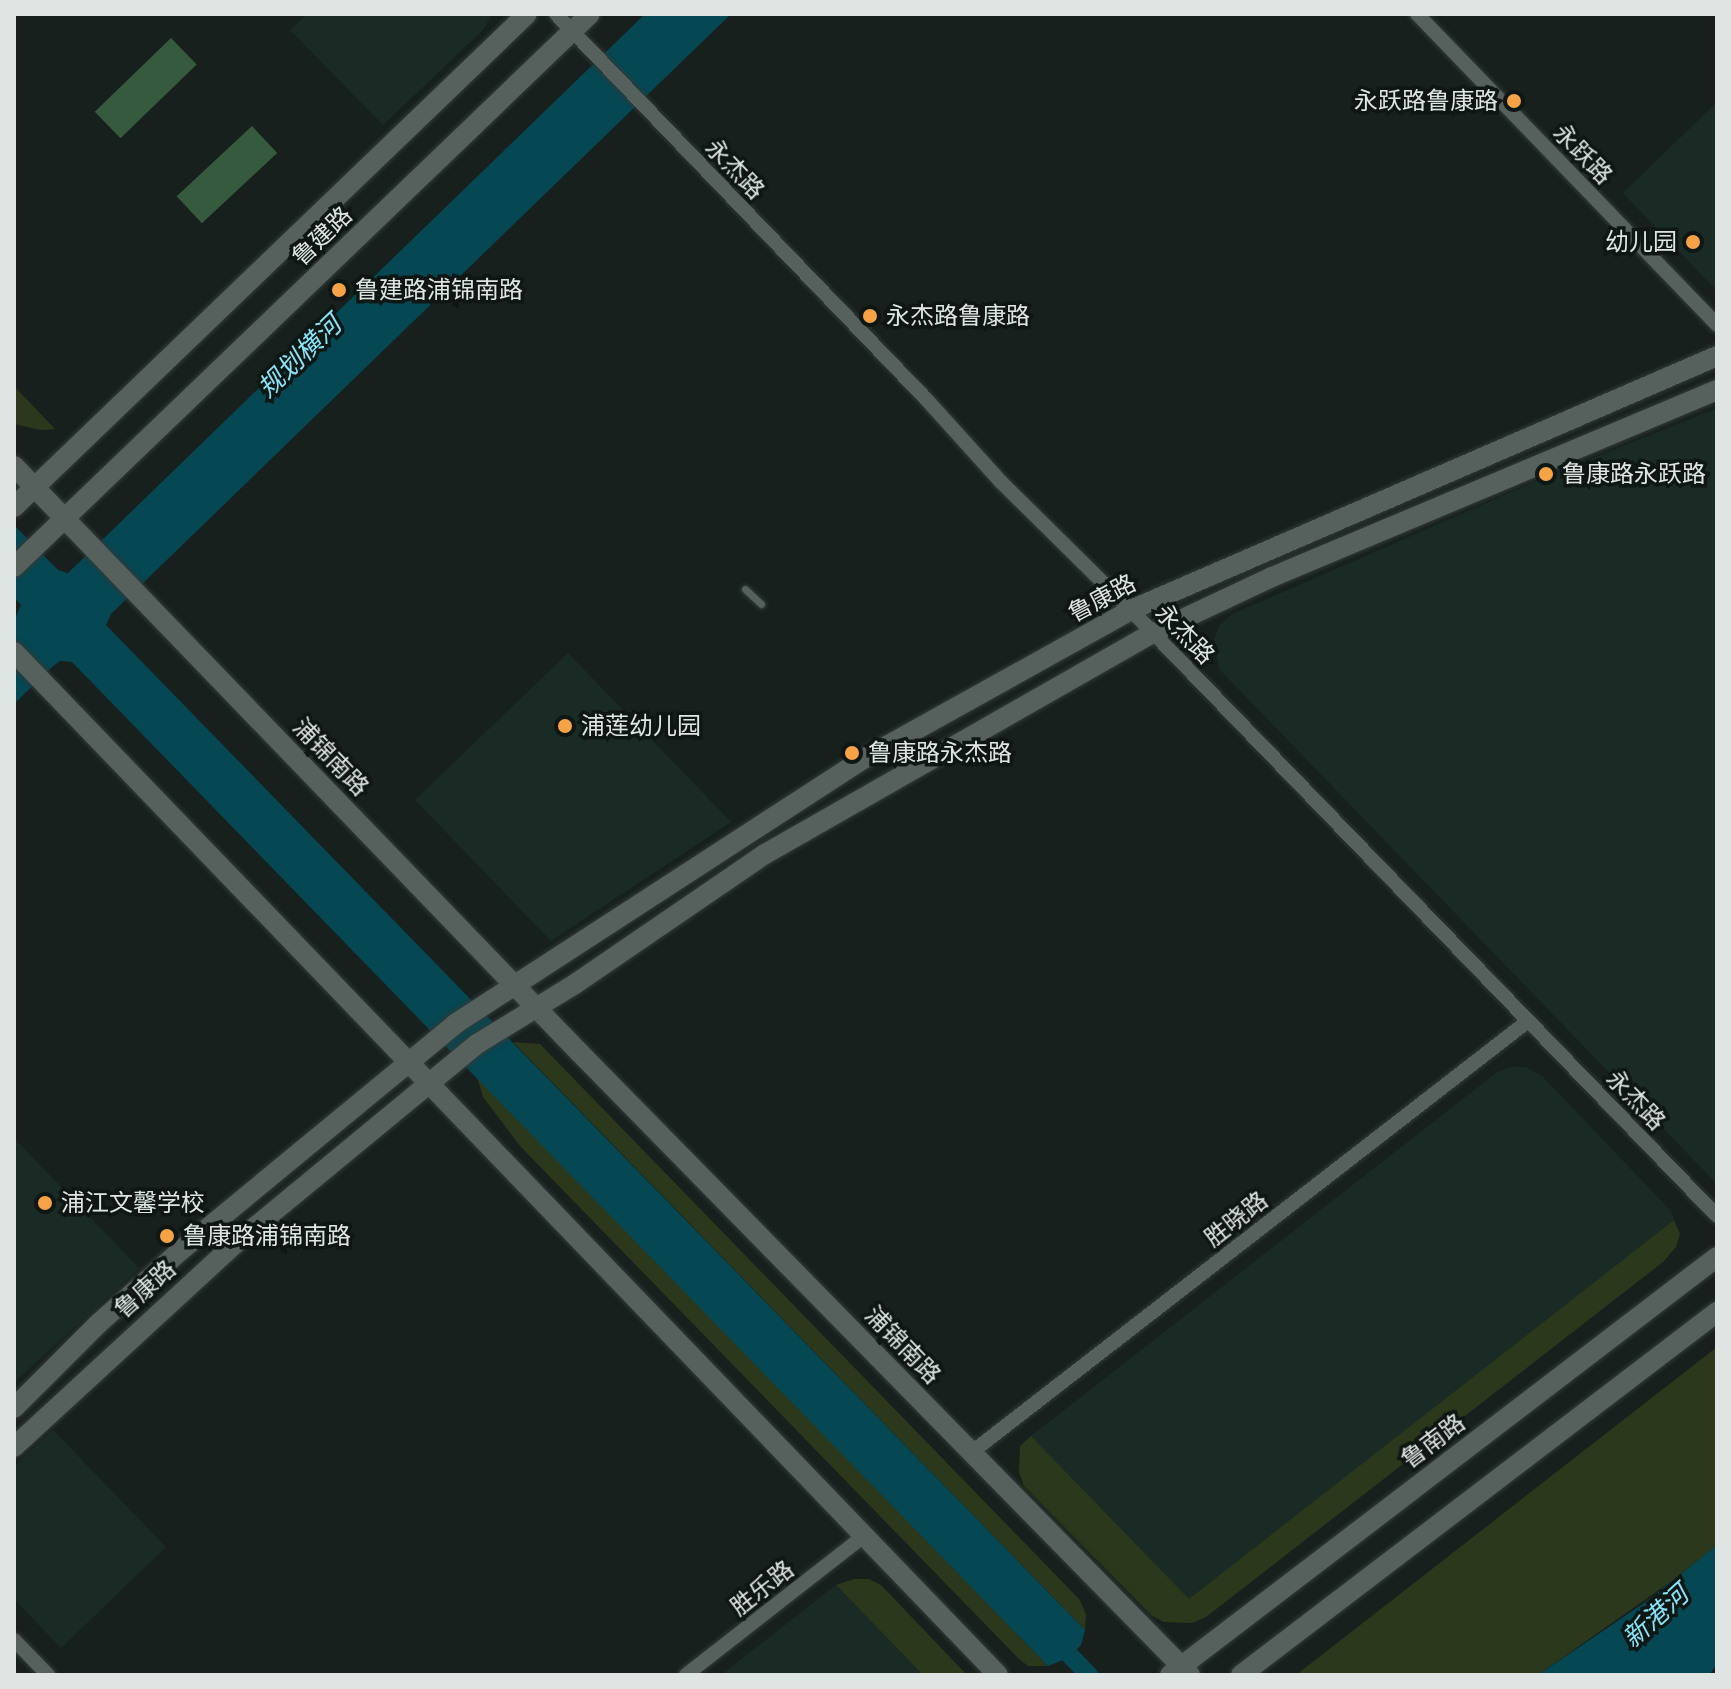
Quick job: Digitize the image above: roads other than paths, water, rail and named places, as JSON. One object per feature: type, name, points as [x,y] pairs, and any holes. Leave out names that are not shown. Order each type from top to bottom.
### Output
[{"type":"street","name":"鲁建路","points":[[14,507],[527,14]]},
{"type":"street","name":"永杰路","points":[[556,14],[926,399],[1001,482],[1131,610],[1717,1216]]},
{"type":"street","name":"鲁建路","points":[[14,567],[590,14]]},
{"type":"street","name":"永跃路","points":[[1417,14],[1717,325]]},
{"type":"street","name":"鲁康路","points":[[14,1408],[180,1251],[367,1093],[455,1024],[744,833],[858,762],[1131,610],[1717,356]]},
{"type":"street","points":[[1153,633],[1272,577],[1717,390]]},
{"type":"street","name":"浦锦南路","points":[[14,466],[536,1008],[972,1452],[1180,1672]]},
{"type":"street","name":"鲁康路","points":[[14,1447],[231,1247],[477,1044],[575,984],[765,854],[1153,633]]},
{"type":"street","points":[[14,652],[998,1675]]},
{"type":"street","name":"胜晓路","points":[[972,1452],[1528,1021]]},
{"type":"street","name":"鲁南路","points":[[1180,1672],[1717,1257]]},
{"type":"street","points":[[1241,1675],[1717,1312]]},
{"type":"street","name":"胜乐路","points":[[686,1675],[864,1536]]},
{"type":"street","points":[[14,1640],[48,1675]]},
{"type":"lane","points":[[745,589],[761,604]]},
{"type":"water","name":"规划横河","points":[[645,14],[731,14],[111,614],[106,625],[1085,1630],[1081,1645],[1068,1658],[1048,1666],[72,662],[60,661],[14,704],[14,621],[21,605],[14,597],[14,525],[58,570],[68,573]]},
{"type":"water","name":"新港河","points":[[1717,1545],[1717,1664],[1709,1675],[1538,1675],[1647,1601]]},
{"type":"waterway","points":[[1053,1638],[1089,1675]]},
{"type":"place","name":"永跃路鲁康路","points":[[1514,101]]},
{"type":"place","name":"幼儿园","points":[[1693,242]]},
{"type":"place","name":"鲁建路浦锦南路","points":[[339,290]]},
{"type":"place","name":"永杰路鲁康路","points":[[870,316]]},
{"type":"place","name":"鲁康路永跃路","points":[[1546,474]]},
{"type":"place","name":"浦莲幼儿园","points":[[565,726]]},
{"type":"place","name":"鲁康路永杰路","points":[[852,753]]},
{"type":"place","name":"浦江文馨学校","points":[[45,1203]]},
{"type":"place","name":"鲁康路浦锦南路","points":[[167,1236]]}]
